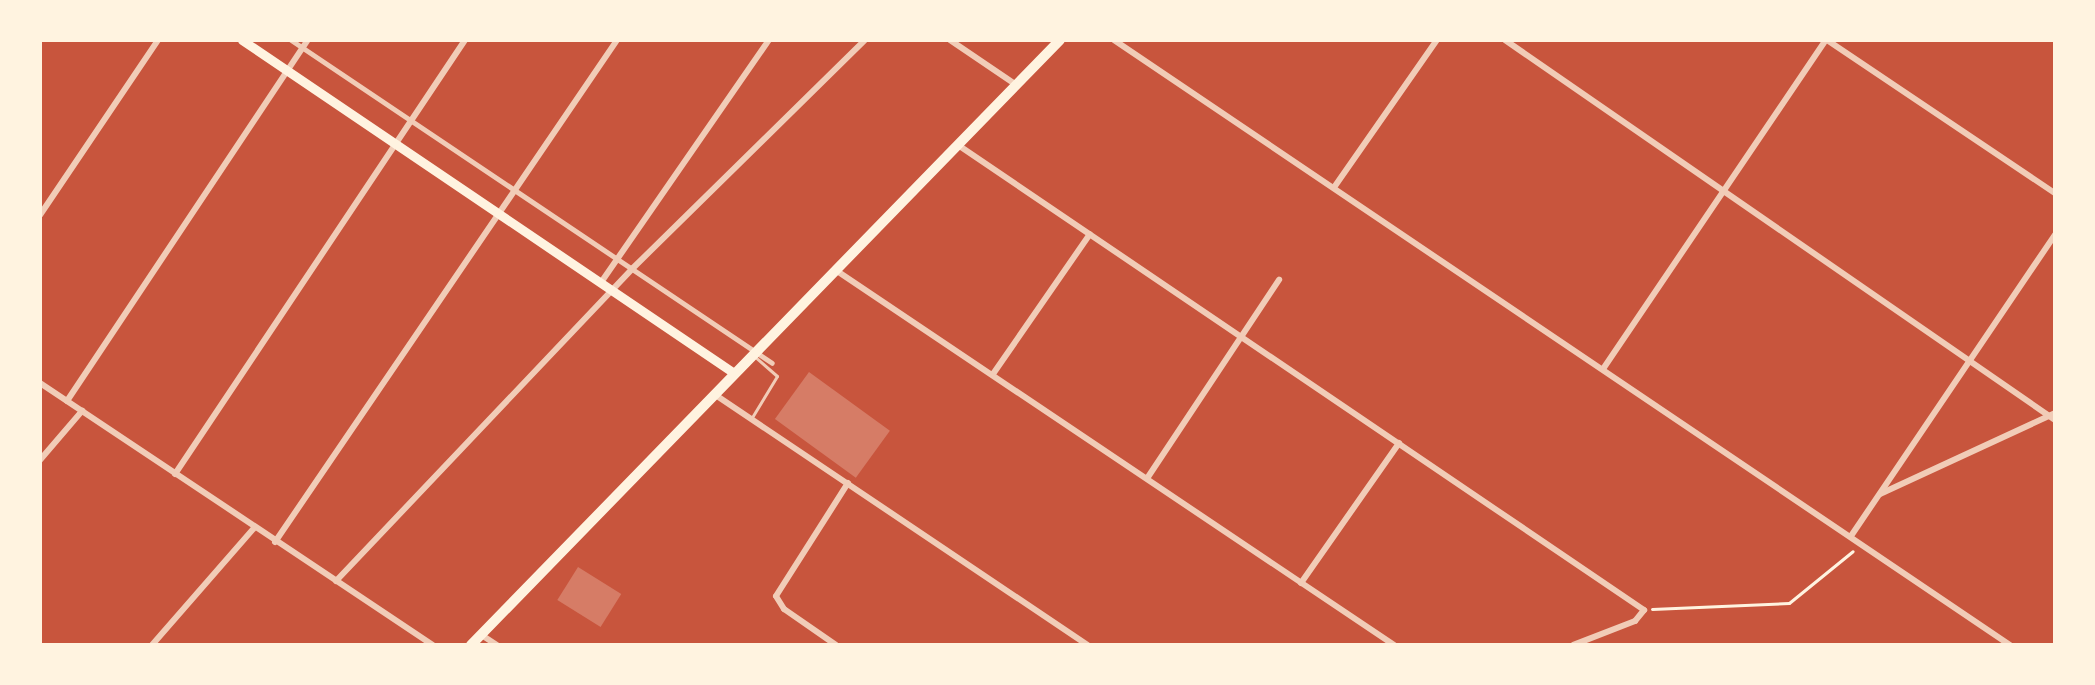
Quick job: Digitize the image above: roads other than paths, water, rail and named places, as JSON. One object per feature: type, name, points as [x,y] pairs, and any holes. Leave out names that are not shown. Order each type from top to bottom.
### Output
[{"type":"main road","points":[[242,40],[734,373]]},
{"type":"main road","points":[[471,645],[1060,40]]},
{"type":"street","points":[[40,215],[158,40]]},
{"type":"street","points":[[291,40],[772,363]]},
{"type":"street","points":[[67,401],[308,40]]},
{"type":"street","points":[[175,474],[465,40]]},
{"type":"street","points":[[275,542],[617,40]]},
{"type":"street","points":[[602,281],[620,260],[769,40]]},
{"type":"street","points":[[336,581],[633,268],[865,40]]},
{"type":"street","points":[[950,40],[1015,84]]},
{"type":"street","points":[[1114,40],[1335,186],[2010,645]]},
{"type":"street","points":[[1335,186],[1437,40]]},
{"type":"street","points":[[1505,40],[1726,189],[2053,417]]},
{"type":"street","points":[[1603,369],[1826,40],[2055,193]]},
{"type":"street","points":[[958,145],[1644,610],[1641,618],[1573,645]]},
{"type":"street","points":[[993,374],[1090,234]]},
{"type":"street","points":[[1851,536],[2055,235]]},
{"type":"street","points":[[837,271],[1394,645]]},
{"type":"street","points":[[1148,477],[1279,280]]},
{"type":"street","points":[[40,383],[433,645]]},
{"type":"street","points":[[714,394],[1088,645]]},
{"type":"street","points":[[40,460],[82,411]]},
{"type":"street","points":[[1880,494],[2053,417]]},
{"type":"street","points":[[1301,583],[1399,443]]},
{"type":"street","points":[[836,645],[778,602],[779,588],[848,483]]},
{"type":"street","points":[[152,645],[254,528]]},
{"type":"street","points":[[480,634],[497,645]]},
{"type":"lane","points":[[751,419],[777,376],[754,353]]}]
